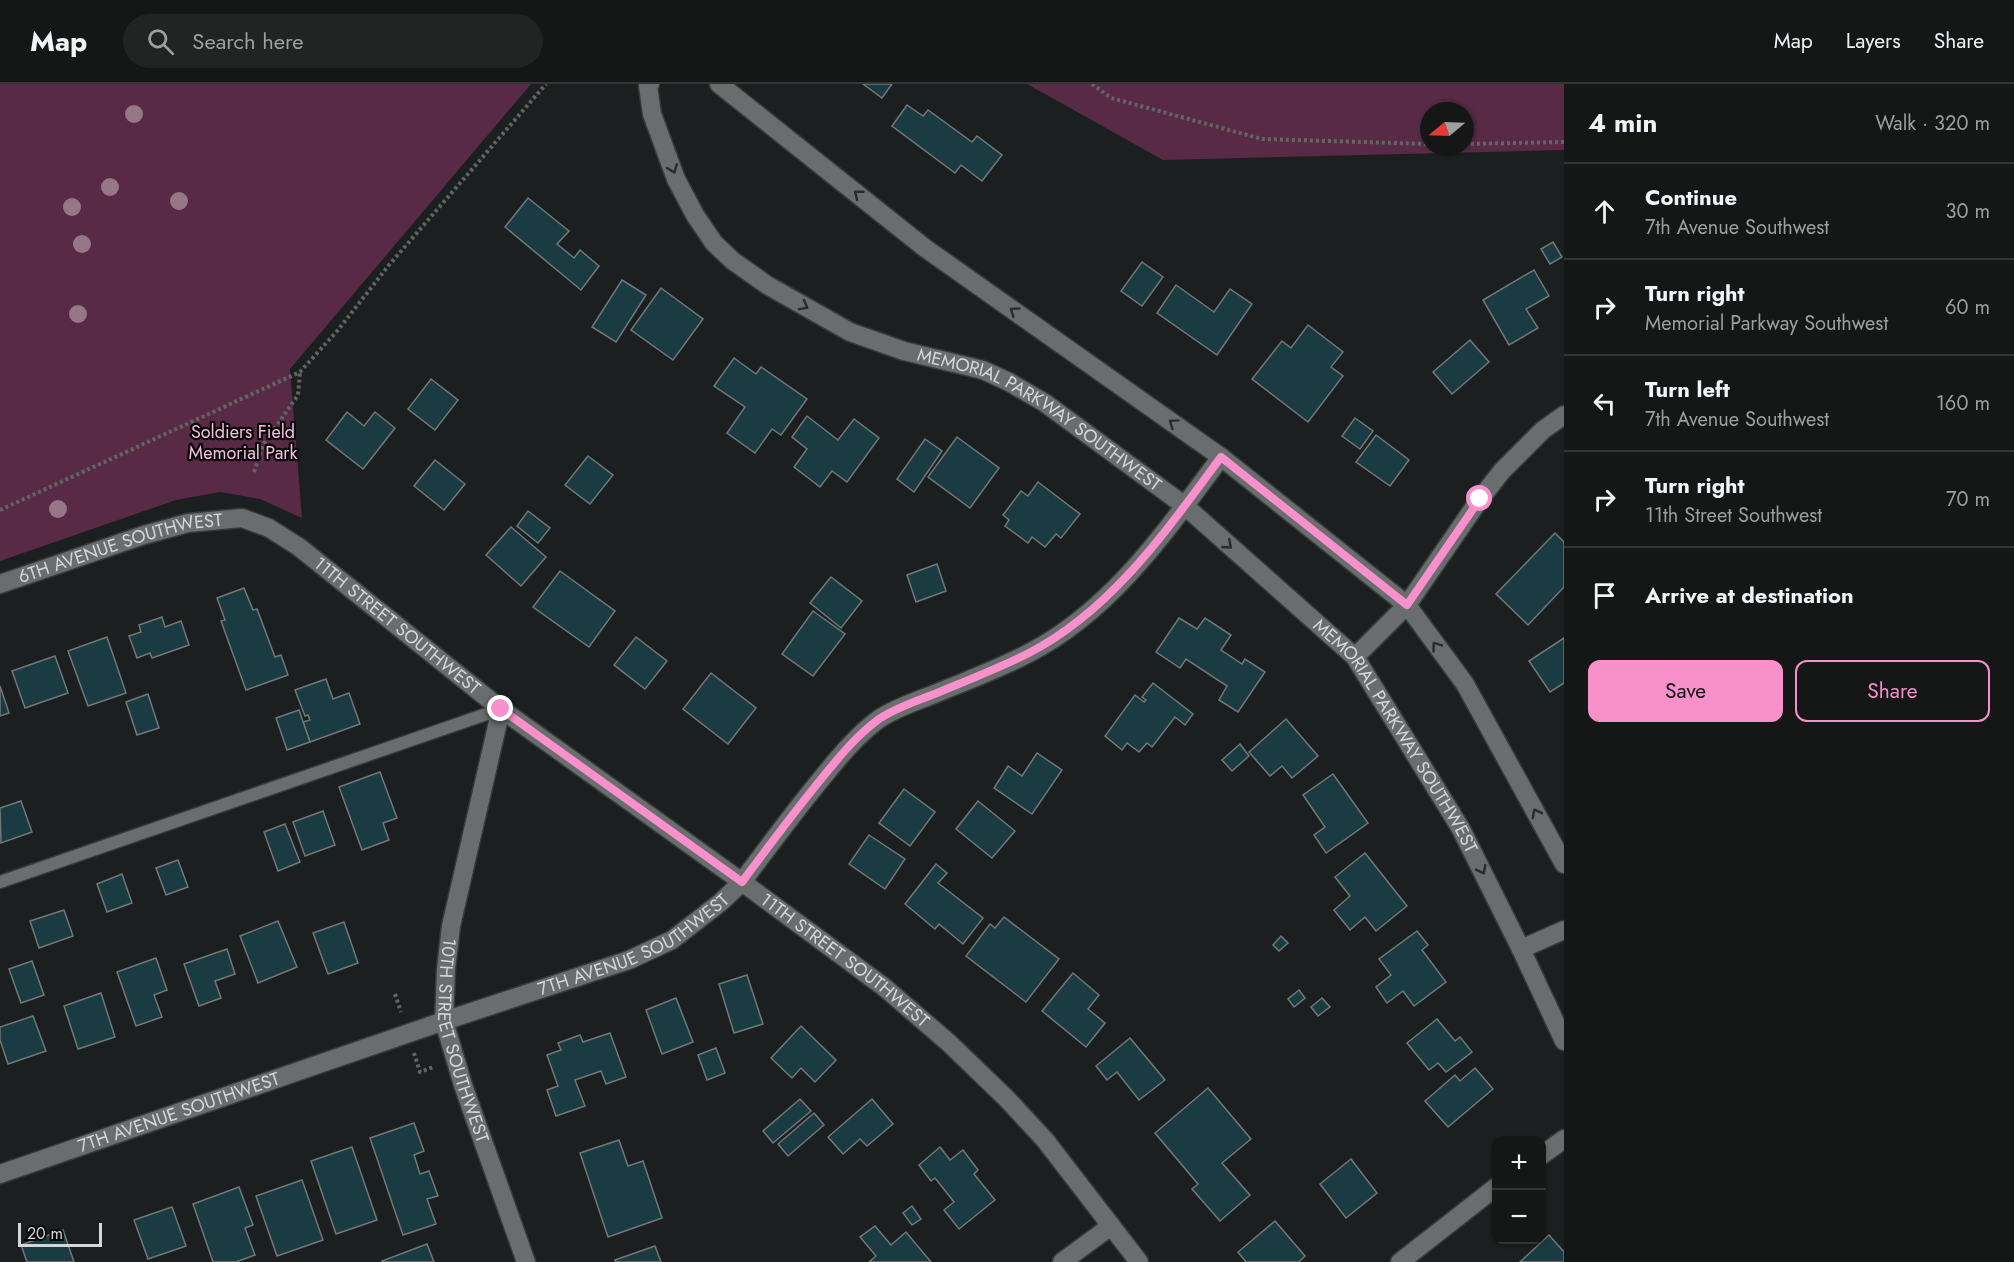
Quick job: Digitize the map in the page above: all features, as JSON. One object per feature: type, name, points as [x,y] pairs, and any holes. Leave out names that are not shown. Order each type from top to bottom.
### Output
[{"type":"street","name":"MEMORIAL PARKWAY SOUTHWEST","points":[[650,84],[648,86],[652,114],[676,179],[695,215],[714,243],[733,261],[767,285],[850,332],[904,351],[983,370],[1045,403],[1185,506],[1355,657],[1461,829],[1564,1041]]},
{"type":"street","points":[[719,84],[925,248],[1221,457],[1407,605],[1465,684],[1564,864]]},
{"type":"street","points":[[1355,657],[1407,605],[1502,471],[1543,430],[1564,415]]},
{"type":"street","name":"7TH AVENUE SOUTHWEST","points":[[0,1174],[444,1021],[629,960],[672,940],[721,902],[742,882],[798,807],[842,754],[878,720],[895,709],[997,669],[1056,637],[1090,612],[1150,551],[1221,457]]},
{"type":"street","name":"11TH STREET SOUTHWEST","points":[[242,518],[269,528],[299,547],[501,709],[884,987],[949,1043],[1007,1099],[1045,1140],[1139,1262]]},
{"type":"street","name":"6TH AVENUE SOUTHWEST","points":[[0,584],[188,522],[242,518]]},
{"type":"street","name":"10TH STREET SOUTHWEST","points":[[501,709],[452,926],[446,969],[444,1021],[526,1262]]},
{"type":"street","points":[[1521,949],[1564,930]]},
{"type":"street","points":[[1546,1152],[1564,1139]]},
{"type":"street","points":[[1400,1262],[1493,1190]]},
{"type":"street","points":[[1062,1262],[1111,1226]]},
{"type":"lane","points":[[0,882],[501,709]]},
{"type":"path","points":[[0,510],[300,372],[338,330],[389,265],[546,84]]},
{"type":"path","points":[[1092,84],[1111,98],[1262,139],[1420,144]]},
{"type":"path","points":[[1474,144],[1564,142]]},
{"type":"path","points":[[254,472],[262,445],[298,395],[300,372]]},
{"type":"green space","name":"Soldiers Field Memorial Park","points":[[0,84],[531,84],[290,369],[302,518],[260,499],[220,492],[176,500],[0,561]]},
{"type":"green space","points":[[1027,84],[1564,84],[1564,150],[1474,152],[1474,102],[1420,102],[1420,154],[1163,160]]},
{"type":"building","points":[[863,84],[892,84],[882,98]]},
{"type":"building","points":[[907,105],[923,116],[928,110],[972,142],[977,136],[1002,155],[982,181],[961,165],[955,173],[892,126]]},
{"type":"building","points":[[528,198],[569,231],[557,244],[574,258],[580,250],[599,266],[581,290],[505,227]]},
{"type":"building","points":[[1553,242],[1562,257],[1550,264],[1541,249]]},
{"type":"building","points":[[1142,262],[1163,277],[1142,306],[1121,291]]},
{"type":"building","points":[[1534,270],[1549,296],[1526,309],[1538,328],[1509,345],[1483,300]]},
{"type":"building","points":[[622,280],[646,295],[616,342],[592,327]]},
{"type":"building","points":[[1176,285],[1214,312],[1230,289],[1252,304],[1217,355],[1157,313]]},
{"type":"building","points":[[661,288],[703,319],[673,360],[631,330]]},
{"type":"building","points":[[1308,325],[1343,352],[1331,367],[1343,376],[1308,422],[1252,379],[1282,341],[1291,348]]},
{"type":"building","points":[[1470,340],[1489,362],[1452,394],[1433,372]]},
{"type":"building","points":[[734,358],[756,374],[761,367],[807,399],[781,435],[772,429],[755,453],[727,433],[745,407],[714,386]]},
{"type":"building","points":[[431,379],[458,400],[435,430],[408,409]]},
{"type":"building","points":[[347,412],[364,426],[375,412],[395,428],[363,469],[326,440]]},
{"type":"building","points":[[807,416],[838,440],[854,419],[879,438],[847,482],[832,471],[820,487],[794,467],[807,449],[792,437]]},
{"type":"building","points":[[1355,418],[1373,431],[1360,449],[1342,436]]},
{"type":"building","points":[[1376,435],[1409,460],[1390,486],[1356,462]]},
{"type":"building","points":[[957,437],[999,468],[970,508],[928,477]]},
{"type":"building","points":[[925,439],[942,451],[914,492],[897,479]]},
{"type":"building","points":[[588,456],[613,475],[590,504],[565,485]]},
{"type":"building","points":[[435,460],[465,484],[444,510],[414,486]]},
{"type":"building","points":[[1038,482],[1080,514],[1061,538],[1056,534],[1045,547],[1032,537],[1028,543],[1005,526],[1009,520],[1003,515],[1021,491],[1028,496]]},
{"type":"building","points":[[528,511],[550,528],[538,543],[517,526]]},
{"type":"building","points":[[511,527],[546,557],[521,586],[486,555]]},
{"type":"building","points":[[1555,533],[1564,542],[1564,587],[1528,625],[1496,594]]},
{"type":"building","points":[[937,564],[946,591],[916,602],[907,575]]},
{"type":"building","points":[[560,571],[615,611],[589,647],[533,607]]},
{"type":"building","points":[[831,577],[862,601],[841,628],[810,603]]},
{"type":"building","points":[[244,588],[253,610],[257,609],[275,657],[281,655],[288,675],[246,690],[221,621],[225,620],[217,598]]},
{"type":"building","points":[[813,611],[845,634],[813,676],[782,654]]},
{"type":"building","points":[[162,617],[165,627],[181,621],[189,645],[152,658],[150,653],[137,658],[129,636],[141,632],[139,625]]},
{"type":"building","points":[[1179,618],[1197,629],[1205,618],[1231,635],[1221,650],[1242,664],[1245,659],[1265,672],[1238,712],[1219,700],[1227,686],[1186,659],[1180,668],[1156,652]]},
{"type":"building","points":[[107,637],[126,693],[88,706],[68,651]]},
{"type":"building","points":[[636,637],[667,661],[645,689],[614,665]]},
{"type":"building","points":[[1564,638],[1564,683],[1550,692],[1529,661]]},
{"type":"building","points":[[55,656],[68,693],[25,708],[12,671]]},
{"type":"building","points":[[711,673],[756,708],[728,744],[683,709]]},
{"type":"building","points":[[326,679],[333,699],[349,693],[360,724],[310,742],[303,722],[310,720],[308,715],[305,716],[295,690]]},
{"type":"building","points":[[1153,683],[1193,714],[1185,725],[1175,717],[1152,747],[1147,743],[1139,752],[1127,743],[1122,750],[1105,736],[1135,695],[1144,702],[1146,700],[1142,697]]},
{"type":"building","points":[[0,686],[9,713],[0,716]]},
{"type":"building","points":[[148,694],[159,728],[137,735],[126,702]]},
{"type":"building","points":[[299,710],[310,742],[287,750],[276,718]]},
{"type":"building","points":[[1286,719],[1318,756],[1292,778],[1282,766],[1270,776],[1249,752]]},
{"type":"building","points":[[1240,744],[1249,756],[1232,771],[1222,760]]},
{"type":"building","points":[[1037,753],[1062,770],[1032,814],[994,788],[1008,766],[1022,776]]},
{"type":"building","points":[[380,772],[397,818],[383,823],[389,840],[362,850],[339,787]]},
{"type":"building","points":[[1333,774],[1368,823],[1326,853],[1314,835],[1325,827],[1303,795]]},
{"type":"building","points":[[904,789],[935,812],[910,846],[879,823]]},
{"type":"building","points":[[21,801],[32,832],[1,843],[0,808]]},
{"type":"building","points":[[978,801],[1015,831],[992,858],[956,829]]},
{"type":"building","points":[[323,811],[335,845],[305,856],[293,822]]},
{"type":"building","points":[[285,824],[300,862],[278,871],[264,832]]},
{"type":"building","points":[[869,835],[905,859],[885,889],[849,864]]},
{"type":"building","points":[[1365,853],[1407,906],[1376,931],[1365,917],[1350,930],[1334,910],[1350,896],[1335,877]]},
{"type":"building","points":[[178,860],[188,887],[166,895],[156,868]]},
{"type":"building","points":[[936,864],[947,873],[938,883],[983,918],[963,944],[939,924],[935,929],[905,904]]},
{"type":"building","points":[[122,874],[132,903],[107,912],[97,884]]},
{"type":"building","points":[[64,910],[73,936],[39,948],[30,921]]},
{"type":"building","points":[[1004,917],[1059,959],[1026,1002],[966,956],[990,924],[995,928]]},
{"type":"building","points":[[278,921],[297,967],[258,983],[240,936]]},
{"type":"building","points":[[344,922],[358,963],[328,974],[313,933]]},
{"type":"building","points":[[1417,931],[1428,945],[1422,950],[1446,982],[1414,1006],[1403,991],[1387,1003],[1376,987],[1391,975],[1379,959]]},
{"type":"building","points":[[1281,936],[1288,943],[1279,951],[1273,945]]},
{"type":"building","points":[[227,949],[235,974],[215,981],[221,998],[199,1006],[184,964]]},
{"type":"building","points":[[156,958],[167,990],[154,995],[162,1017],[136,1026],[117,972]]},
{"type":"building","points":[[32,961],[44,995],[21,1003],[9,969]]},
{"type":"building","points":[[1073,973],[1099,995],[1088,1009],[1105,1023],[1086,1047],[1042,1011]]},
{"type":"building","points":[[747,975],[763,1024],[734,1033],[719,984]]},
{"type":"building","points":[[1299,990],[1305,998],[1294,1007],[1288,999]]},
{"type":"building","points":[[101,993],[115,1037],[78,1049],[64,1006]]},
{"type":"building","points":[[676,998],[693,1042],[662,1054],[646,1010]]},
{"type":"building","points":[[1322,998],[1330,1007],[1318,1016],[1311,1007]]},
{"type":"building","points":[[33,1016],[46,1051],[8,1064],[0,1040],[0,1027]]},
{"type":"building","points":[[1437,1019],[1455,1041],[1460,1037],[1472,1052],[1446,1072],[1438,1063],[1429,1070],[1407,1043]]},
{"type":"building","points":[[801,1026],[836,1060],[815,1082],[801,1068],[792,1078],[771,1058]]},
{"type":"building","points":[[610,1033],[626,1077],[606,1084],[601,1071],[575,1080],[585,1106],[556,1116],[547,1090],[558,1086],[547,1055],[561,1050],[558,1043],[580,1035],[583,1042]]},
{"type":"building","points":[[1130,1038],[1165,1080],[1139,1100],[1117,1072],[1107,1080],[1096,1066]]},
{"type":"building","points":[[716,1048],[725,1073],[707,1080],[698,1055]]},
{"type":"building","points":[[1475,1068],[1493,1089],[1448,1127],[1425,1101],[1455,1075],[1460,1081]]},
{"type":"building","points":[[1208,1088],[1251,1139],[1222,1163],[1250,1195],[1220,1221],[1192,1189],[1198,1184],[1155,1133]]},
{"type":"building","points":[[800,1099],[811,1111],[773,1143],[763,1131]]},
{"type":"building","points":[[872,1099],[893,1124],[867,1146],[860,1139],[843,1154],[828,1137]]},
{"type":"building","points":[[814,1113],[824,1125],[788,1156],[778,1144]]},
{"type":"building","points":[[414,1123],[424,1151],[414,1155],[420,1174],[429,1171],[438,1196],[427,1199],[436,1224],[403,1235],[370,1138]]},
{"type":"building","points":[[619,1140],[628,1166],[643,1161],[662,1218],[608,1237],[580,1153]]},
{"type":"building","points":[[352,1147],[377,1220],[336,1234],[311,1161]]},
{"type":"building","points":[[940,1147],[950,1160],[963,1150],[978,1170],[974,1174],[995,1200],[959,1229],[944,1210],[954,1202],[935,1178],[931,1181],[919,1165]]},
{"type":"building","points":[[1351,1159],[1377,1193],[1346,1218],[1320,1184]]},
{"type":"building","points":[[302,1180],[323,1240],[277,1256],[256,1196]]},
{"type":"building","points":[[239,1187],[253,1225],[245,1228],[255,1255],[236,1262],[213,1262],[193,1204]]},
{"type":"building","points":[[912,1206],[921,1219],[912,1225],[903,1213]]},
{"type":"building","points":[[172,1207],[186,1246],[148,1259],[134,1220]]},
{"type":"building","points":[[1275,1221],[1305,1256],[1299,1262],[1246,1262],[1238,1252]]},
{"type":"building","points":[[875,1226],[891,1245],[906,1232],[931,1262],[869,1262],[876,1256],[860,1237]]},
{"type":"building","points":[[63,1230],[74,1262],[27,1262],[21,1245]]},
{"type":"building","points":[[1549,1235],[1564,1252],[1564,1262],[1520,1262],[1539,1244],[1546,1244],[1546,1238]]},
{"type":"building","points":[[427,1244],[434,1262],[382,1261]]},
{"type":"building","points":[[655,1246],[661,1262],[616,1262],[615,1260]]},
{"type":"route","points":[[501,709],[742,882],[798,807],[852,743],[878,720],[895,709],[997,669],[1056,637],[1090,612],[1150,551],[1221,457],[1407,605],[1480,499]]}]
